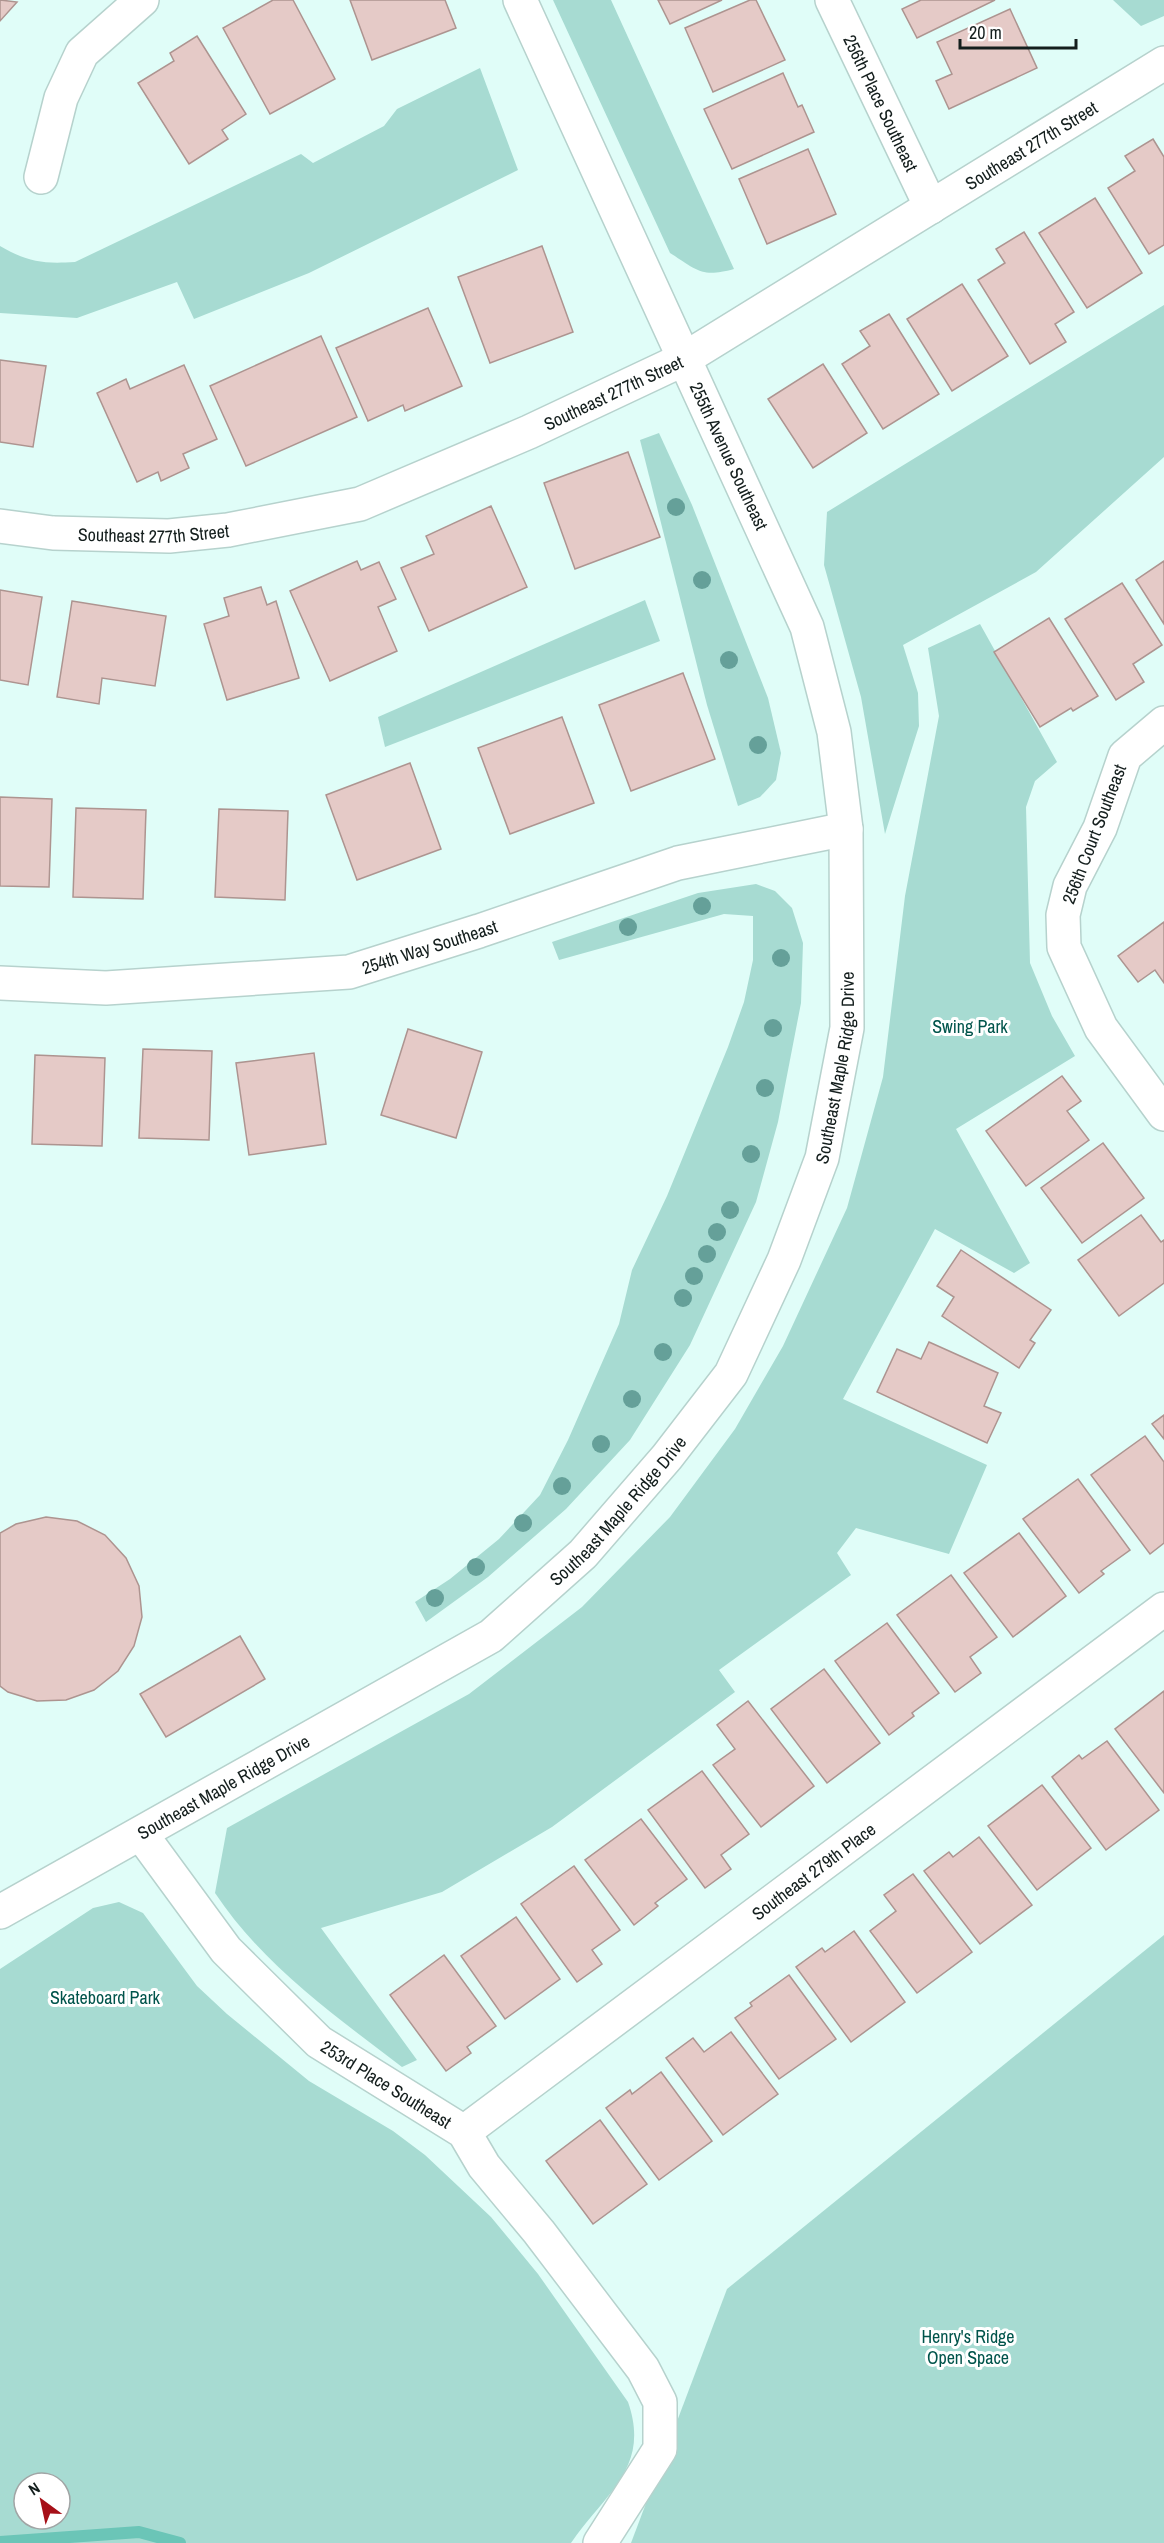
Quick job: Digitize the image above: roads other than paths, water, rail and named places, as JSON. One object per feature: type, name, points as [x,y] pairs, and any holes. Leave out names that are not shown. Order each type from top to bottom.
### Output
[{"type":"street","points":[[41,177],[61,98],[82,53],[142,0]]},
{"type":"street","name":"255th Avenue Southeast","points":[[520,0],[807,627],[834,732],[846,829]]},
{"type":"street","name":"256th Place Southeast","points":[[832,0],[931,207]]},
{"type":"street","name":"Southeast 277th Street","points":[[0,526],[53,533],[169,536],[228,530],[360,504],[529,432],[684,358],[1164,63]]},
{"type":"street","name":"256th Court Southeast","points":[[1164,723],[1125,756],[1100,828],[1070,886],[1064,915],[1064,947],[1101,1028],[1164,1114]]},
{"type":"street","name":"254th Way Southeast","points":[[0,983],[106,988],[349,972],[479,931],[678,863],[846,829]]},
{"type":"street","name":"Southeast Maple Ridge Drive","points":[[0,1912],[491,1636],[583,1554],[667,1457],[731,1374],[784,1260],[822,1158],[847,1028],[846,829]]},
{"type":"street","name":"Southeast 279th Place","points":[[464,2132],[1164,1609]]},
{"type":"street","name":"253rd Place Southeast","points":[[141,1834],[226,1950],[319,2042],[464,2132],[484,2166],[539,2232],[643,2369],[660,2402],[660,2449],[600,2543]]},
{"type":"waterway","points":[[0,2542],[139,2532],[180,2543]]},
{"type":"park label","name":"Swing Park","points":[[970,1026]]},
{"type":"park label","name":"Skateboard Park","points":[[105,1997]]},
{"type":"park label","name":"Henry's Ridge Open Space","points":[[968,2346]]}]
